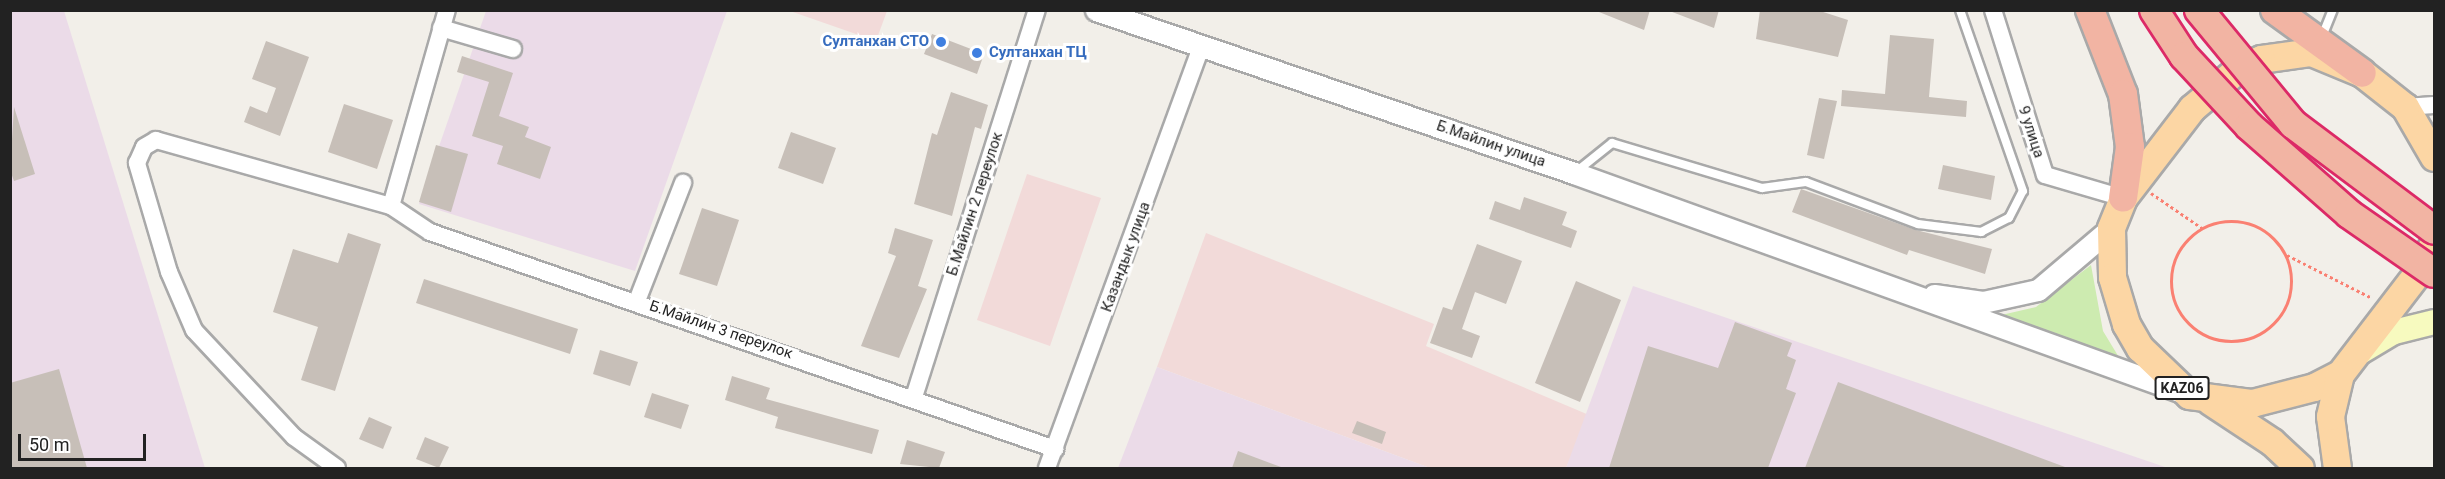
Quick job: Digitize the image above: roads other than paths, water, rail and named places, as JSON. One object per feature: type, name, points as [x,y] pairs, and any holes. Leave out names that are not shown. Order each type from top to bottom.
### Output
[{"type":"highway","name":"KАZ06","points":[[2090,10],[2123,94],[2130,147],[2129,190]]},
{"type":"highway","points":[[2154,10],[2184,56],[2248,126],[2349,214],[2434,273]]},
{"type":"highway","points":[[2199,10],[2293,124],[2434,230]]},
{"type":"highway","name":"KАZ06","points":[[2274,10],[2362,73]]},
{"type":"main road","name":"KАZ06","points":[[2300,468],[2272,442],[2197,397],[2140,348],[2126,324],[2112,277],[2111,228],[2129,190],[2192,108],[2239,68],[2286,52],[2311,52],[2362,73],[2405,107],[2434,152]]},
{"type":"main road","name":"KАZ06","points":[[2197,397],[2252,403],[2314,387],[2340,374],[2362,351],[2392,309],[2434,242]]},
{"type":"main road","points":[[2362,351],[2394,332],[2434,322]]},
{"type":"main road","points":[[2337,468],[2330,416],[2340,374]]},
{"type":"street","points":[[391,206],[447,10]]},
{"type":"street","name":"Б.Майлин 2 переулок","points":[[914,397],[1037,10]]},
{"type":"street","name":"Б.Майлин улица","points":[[1096,10],[1574,173],[1883,287]]},
{"type":"street","name":"9 улица","points":[[1993,10],[2045,175],[2129,190]]},
{"type":"street","points":[[441,28],[513,49]]},
{"type":"street","name":"Казандык улица","points":[[1047,468],[1202,45]]},
{"type":"street","points":[[2405,107],[2434,105]]},
{"type":"street","name":"Б.Майлин 3 переулок","points":[[336,468],[294,436],[194,330],[169,272],[137,163],[144,147],[156,140],[391,206],[430,232],[914,397],[1055,449]]},
{"type":"street","points":[[637,302],[683,183]]},
{"type":"street","points":[[1883,287],[1983,302],[2020,297],[2073,265],[2111,228]]},
{"type":"street","points":[[1883,287],[2197,397]]},
{"type":"lane","points":[[1574,173],[1612,143],[1762,188],[1806,182],[1918,224],[1981,232],[2009,218],[2022,191],[1960,10]]},
{"type":"lane","points":[[2319,42],[2333,10]]},
{"type":"place","name":"Султанхан СТО","points":[[941,42]]},
{"type":"place","name":"Султанхан ТЦ","points":[[977,53]]}]
